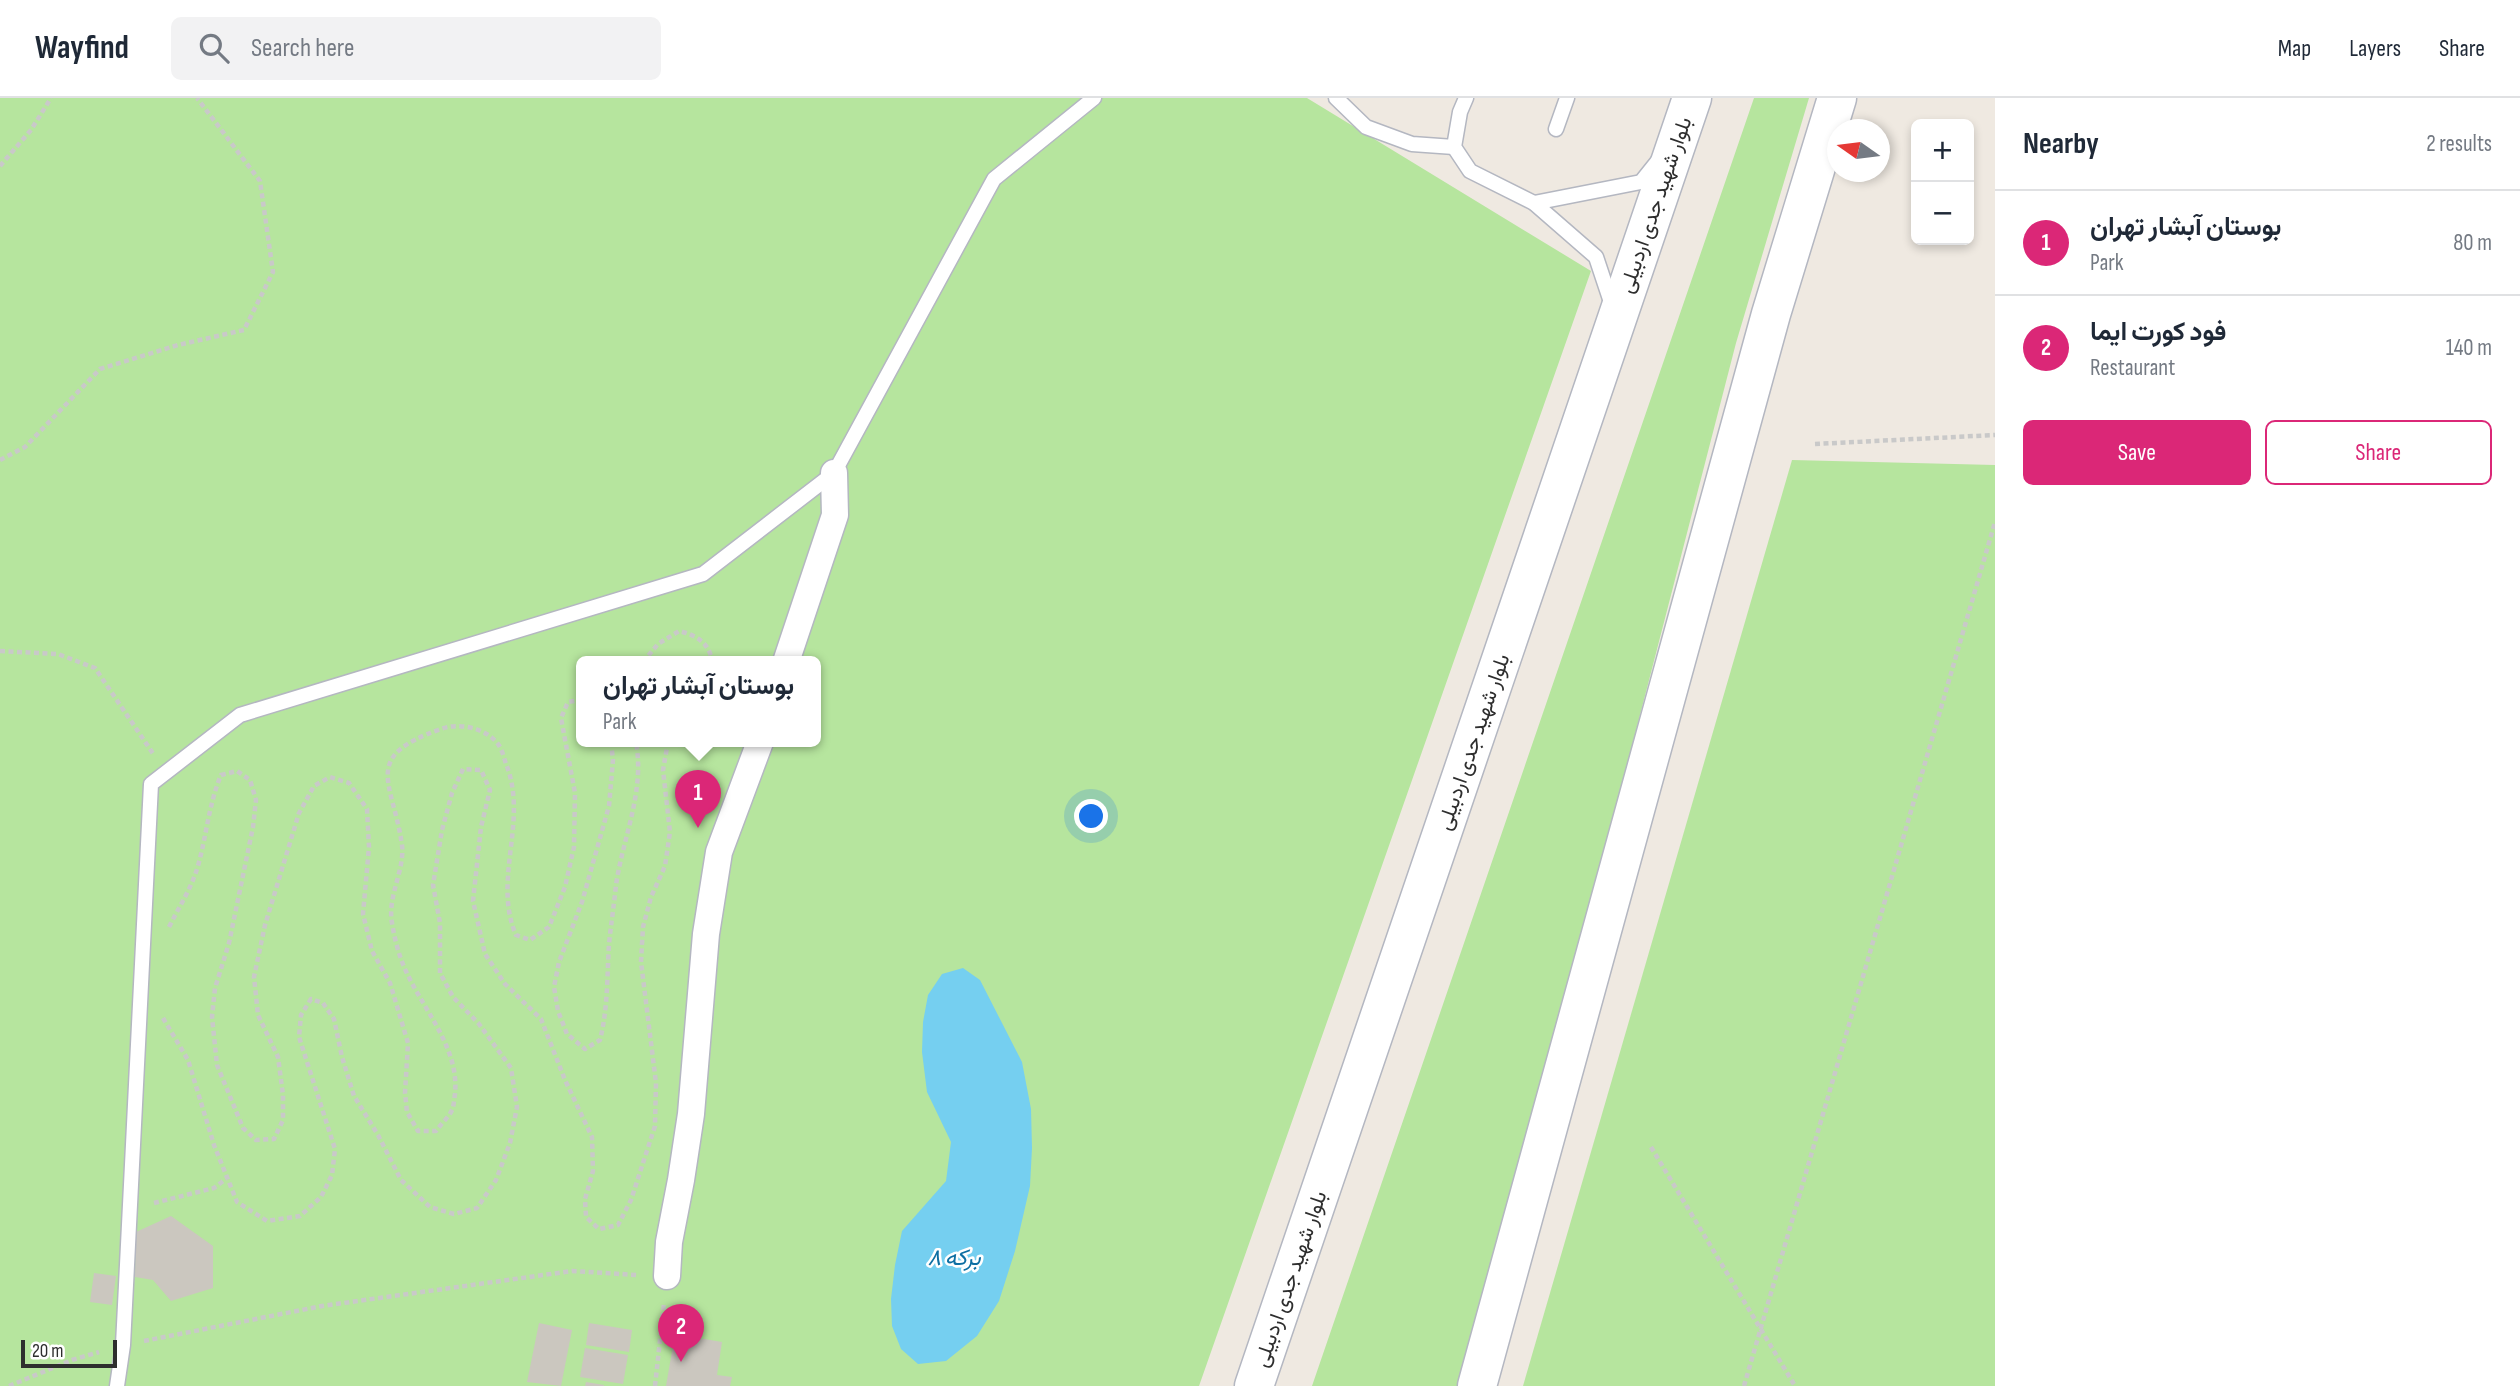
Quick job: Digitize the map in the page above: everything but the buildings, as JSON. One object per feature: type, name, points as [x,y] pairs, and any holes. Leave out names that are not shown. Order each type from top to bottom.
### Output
[{"type":"main road","name":"بلوار شهید جدی اردبیلی","points":[[1254,1386],[1692,98]]},
{"type":"main road","points":[[1477,1386],[1771,314],[1837,98]]},
{"type":"street","points":[[788,656],[835,515],[834,473]]},
{"type":"street","points":[[667,1276],[669,1242],[691,1114],[706,934],[719,852],[758,747]]},
{"type":"lane","points":[[117,1386],[123,1345],[151,784],[240,715],[703,574],[834,473],[994,179],[1094,98]]},
{"type":"lane","points":[[1335,98],[1366,127],[1412,145],[1454,147]]},
{"type":"lane","points":[[1466,98],[1460,112],[1454,147],[1469,171],[1534,203],[1596,257],[1616,319]]},
{"type":"lane","points":[[1556,129],[1567,98]]},
{"type":"lane","points":[[1534,203],[1641,182],[1678,137]]},
{"type":"path","points":[[0,166],[31,130],[51,98]]},
{"type":"path","points":[[0,460],[24,447],[100,369],[178,345],[244,330],[273,272],[260,181],[197,98]]},
{"type":"path","points":[[1815,444],[1995,435]]},
{"type":"path","points":[[1744,1386],[1995,522]]},
{"type":"path","points":[[648,656],[658,644],[679,631],[696,635],[711,656]]},
{"type":"path","points":[[0,652],[58,654],[95,668],[166,773]]},
{"type":"path","points":[[166,935],[188,895],[199,862],[212,797],[221,775],[237,771],[250,780],[256,800],[229,943],[215,988],[212,1017],[217,1065],[243,1128],[256,1140],[274,1139],[283,1121],[283,1095],[278,1057],[258,1015],[254,977],[265,925],[299,813],[314,786],[330,777],[349,783],[367,809],[369,847],[363,914],[372,951],[390,983],[408,1043],[405,1093],[407,1112],[418,1131],[436,1131],[453,1109],[456,1078],[444,1040],[401,959],[391,920],[403,849],[386,775],[393,754],[418,737],[451,725],[472,727],[498,744],[513,779],[516,818],[507,888],[509,917],[516,935],[530,940],[549,927],[565,887],[574,847],[575,793],[561,718],[568,702],[576,701]]},
{"type":"path","points":[[612,747],[610,806],[582,902],[559,962],[554,987],[558,1011],[567,1034],[585,1049],[600,1040],[607,1012],[609,944],[617,881],[640,763],[637,747]]},
{"type":"path","points":[[160,1009],[163,1019],[188,1060],[226,1179],[237,1202],[267,1221],[300,1216],[321,1197],[332,1175],[335,1149],[299,1037],[301,1015],[311,999],[323,1003],[334,1019],[354,1096],[401,1180],[430,1207],[454,1214],[477,1208],[496,1180],[510,1143],[517,1107],[512,1068],[479,1024],[453,997],[440,973],[440,923],[433,885],[442,830],[452,793],[463,769],[481,770],[490,790],[481,827],[473,901],[485,954],[505,984],[541,1019],[565,1080],[592,1137],[593,1171],[585,1199],[586,1217],[599,1229],[618,1225],[631,1200],[655,1126],[656,1083],[641,962],[643,928],[651,897],[665,866],[670,832],[663,770],[667,747]]},
{"type":"path","points":[[1651,1147],[1795,1386]]},
{"type":"path","points":[[129,1217],[145,1205],[214,1188],[226,1179]]},
{"type":"path","points":[[9,1386],[72,1360],[123,1345],[322,1306],[572,1272],[667,1276],[655,1386]]},
{"type":"green space","points":[[0,98],[1307,98],[1591,271],[1199,1386],[0,1386]]},
{"type":"green space","points":[[1754,98],[1809,98],[1736,343],[1566,1002],[1463,1386],[1312,1386]]},
{"type":"green space","points":[[1792,460],[1995,465],[1995,1386],[1523,1386]]},
{"type":"water","name":"برکه ۸","points":[[963,968],[980,980],[1022,1062],[1031,1109],[1030,1186],[1015,1251],[999,1301],[977,1336],[946,1361],[918,1364],[901,1349],[892,1326],[891,1299],[902,1231],[946,1181],[951,1142],[927,1092],[922,1052],[923,1022],[928,995],[942,974]]},
{"type":"place","name":"بوستان آبشار تهران","points":[[698,828]]},
{"type":"place","name":"فود کورت ایما","points":[[681,1362]]}]
